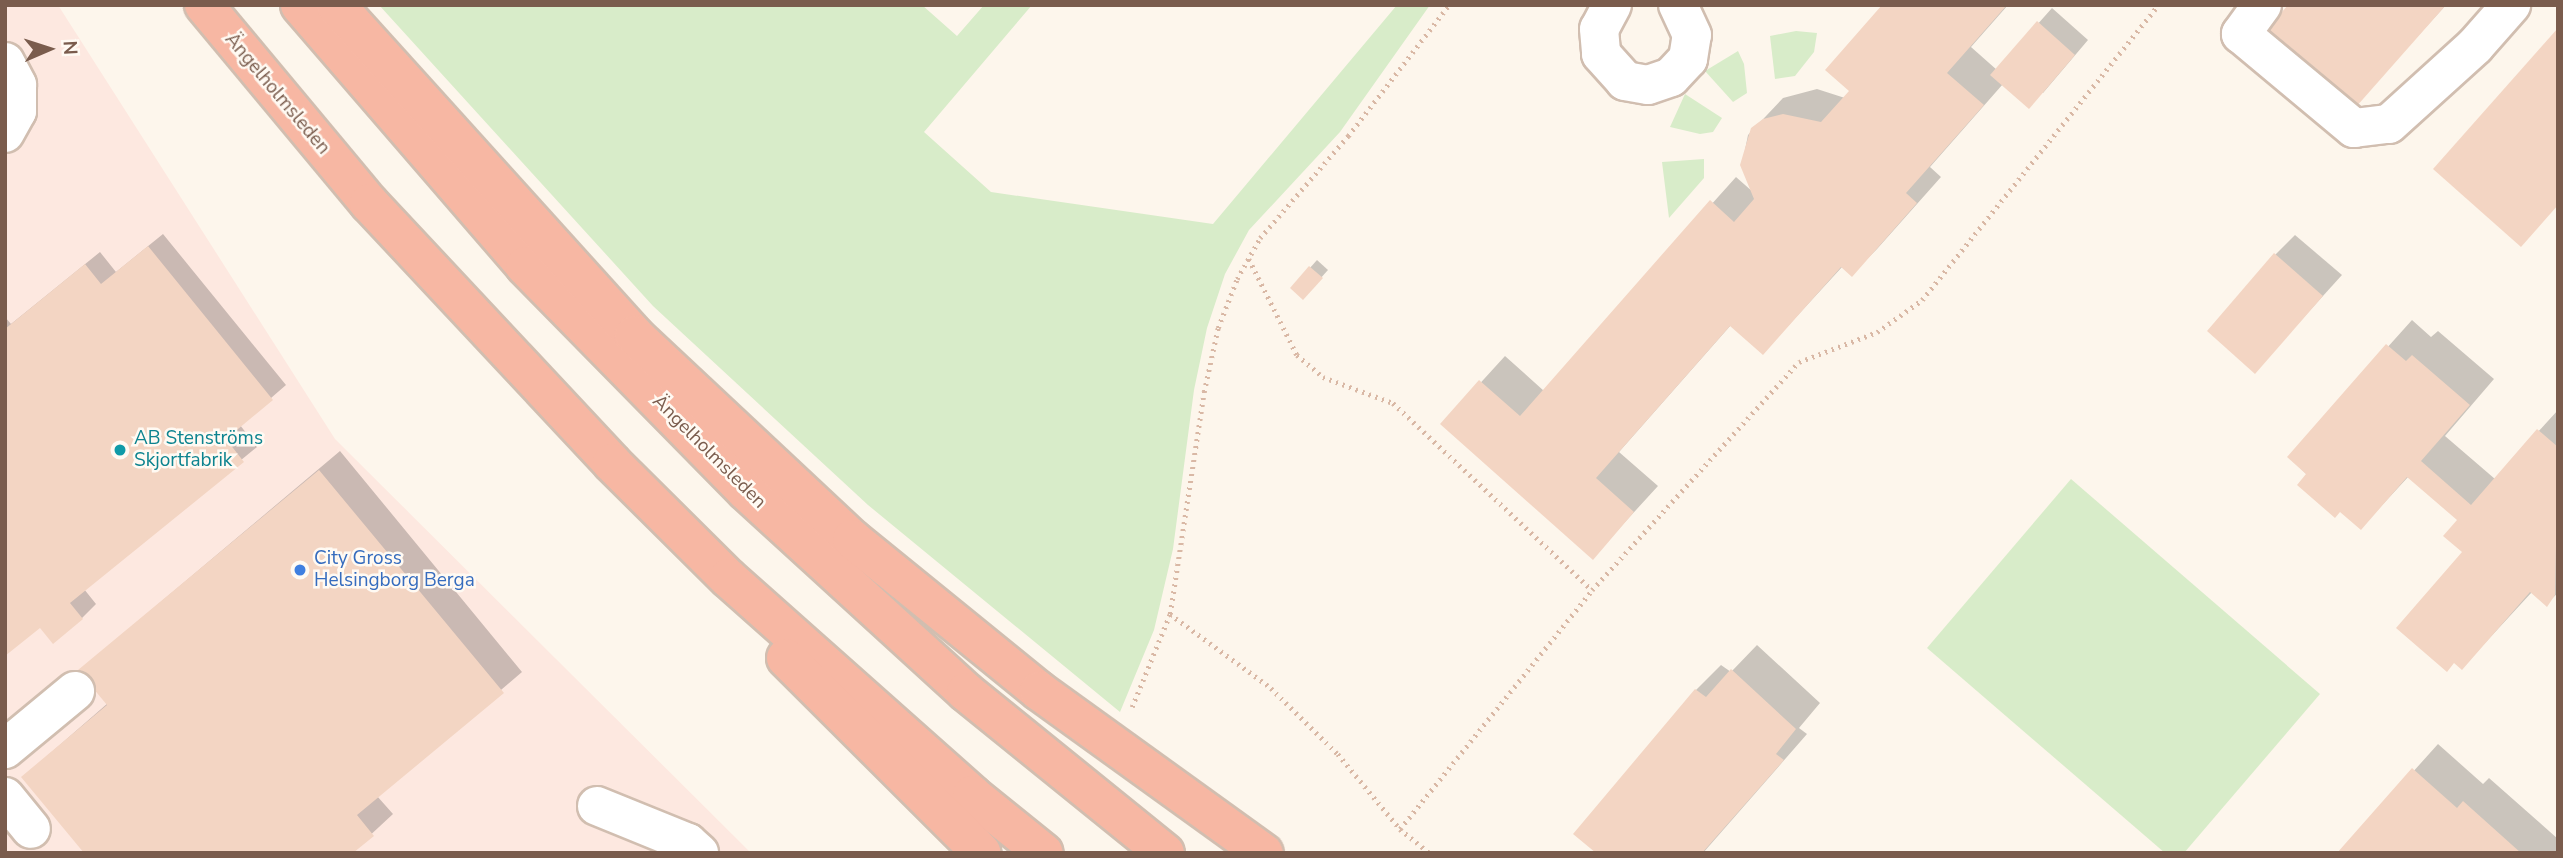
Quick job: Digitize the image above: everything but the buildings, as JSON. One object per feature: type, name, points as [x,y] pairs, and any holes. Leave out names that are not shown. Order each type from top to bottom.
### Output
[{"type":"highway","name":"Ängelholmsleden","points":[[204,5],[369,203],[612,463],[728,578],[972,795],[1044,853]]},
{"type":"highway","name":"Ängelholmsleden","points":[[300,5],[525,266],[746,491],[965,692],[1164,853]]},
{"type":"highway","points":[[337,5],[634,335],[842,529],[1039,691],[1264,853]]},
{"type":"highway","points":[[612,463],[811,688],[982,853]]},
{"type":"street","points":[[1601,9],[1599,41],[1607,64],[1625,81],[1648,85],[1671,77],[1688,59],[1692,35],[1678,5]]},
{"type":"street","points":[[2262,5],[2241,34],[2354,128],[2389,124],[2475,46],[2511,5]]},
{"type":"street","points":[[5,62],[17,85],[17,111],[5,133]]},
{"type":"street","points":[[5,749],[75,691]]},
{"type":"street","points":[[5,797],[31,829]]},
{"type":"street","points":[[597,806],[688,843],[699,853]]},
{"type":"path","points":[[1132,707],[1170,614],[1218,328],[1248,259],[1260,239],[1348,136],[1449,5]]},
{"type":"path","points":[[1400,829],[1592,590],[1799,362],[1877,332],[1922,300],[2158,5]]},
{"type":"path","points":[[1248,259],[1297,355],[1323,377],[1393,403],[1592,590]]},
{"type":"path","points":[[1170,614],[1271,688],[1338,754],[1400,829],[1430,853]]},
{"type":"shaded area","points":[[5,5],[58,5],[335,439],[751,853],[5,853]]},
{"type":"green space","points":[[379,5],[922,5],[957,36],[984,5],[1032,5],[924,132],[991,192],[1213,224],[1397,5],[1430,5],[1340,132],[1249,230],[1225,274],[1207,328],[1194,390],[1173,549],[1154,630],[1120,712],[868,505],[653,306]]},
{"type":"green space","points":[[1796,31],[1817,33],[1814,52],[1795,76],[1775,79],[1770,36]]},
{"type":"green space","points":[[1738,51],[1744,64],[1747,93],[1733,102],[1705,71]]},
{"type":"green space","points":[[1685,94],[1722,118],[1713,132],[1700,134],[1670,127]]},
{"type":"green space","points":[[1704,159],[1704,178],[1669,218],[1662,162]]},
{"type":"green space","points":[[2071,479],[2320,694],[2184,853],[2165,853],[1927,648]]},
{"type":"place","name":"AB Stenströms Skjortfabrik","points":[[120,450]]},
{"type":"place","name":"City Gross Helsingborg Berga","points":[[300,570]]}]
